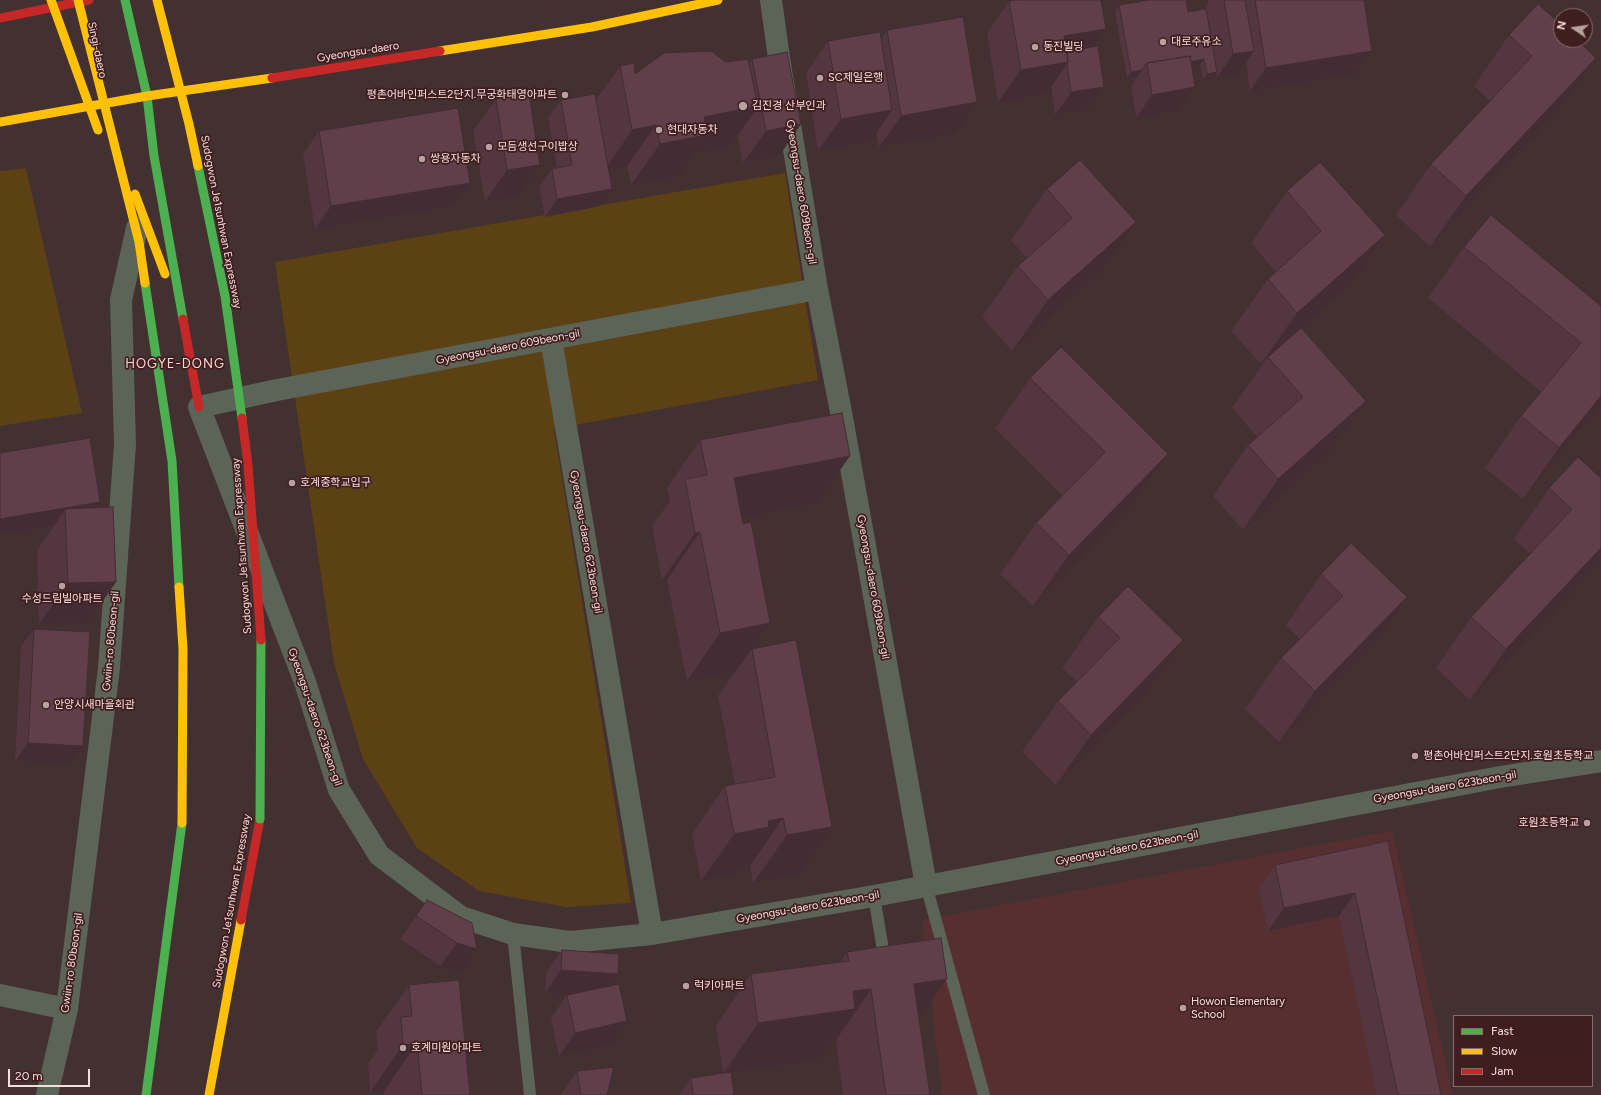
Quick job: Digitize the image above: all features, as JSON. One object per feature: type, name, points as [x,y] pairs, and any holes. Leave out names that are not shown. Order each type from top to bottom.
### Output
[{"type":"main road","points":[[50,0],[102,139]]},
{"type":"main road","points":[[0,18],[75,1],[89,0]]},
{"type":"main road","points":[[125,0],[147,96],[154,156],[199,407]]},
{"type":"main road","name":"Sudogwon Je1sunhwan Expressway","points":[[157,0],[189,124],[225,296],[248,465],[262,653],[260,819],[209,1095]]},
{"type":"main road","name":"Gyeongsu-daero","points":[[0,122],[96,104],[513,40],[592,26],[718,0]]},
{"type":"main road","points":[[75,1],[139,242],[172,460],[184,649],[182,822],[146,1095]]},
{"type":"main road","name":"Singi-daero","points":[[75,1],[96,104],[122,160],[185,328]]},
{"type":"main road","points":[[179,47],[189,124]]},
{"type":"main road","points":[[107,154],[139,242]]},
{"type":"street","name":"Gyeongsu-daero 609beon-gil","points":[[772,0],[779,58],[817,289],[841,412],[926,885]]},
{"type":"street","name":"Gwiin-ro 80beon-gil","points":[[47,1095],[67,1009],[110,668],[125,444],[121,300],[140,209]]},
{"type":"street","name":"Gyeongsu-daero 609beon-gil","points":[[199,407],[277,390],[817,289]]},
{"type":"street","name":"Gyeongsu-daero 623beon-gil","points":[[551,339],[652,934]]},
{"type":"street","name":"Gyeongsu-daero 623beon-gil","points":[[199,407],[305,682],[339,790],[380,855],[462,917],[513,934],[570,942],[652,934],[874,896],[1500,777],[1601,761]]},
{"type":"street","points":[[0,995],[67,1009]]},
{"type":"lane","points":[[926,885],[984,1095]]},
{"type":"lane","points":[[874,896],[886,973]]},
{"type":"lane","points":[[513,934],[530,1095]]},
{"type":"shaded area","points":[[26,168],[82,413],[0,426],[0,171]]},
{"type":"shaded area","points":[[785,173],[818,380],[554,429],[631,903],[566,907],[479,891],[417,848],[363,759],[334,663],[275,262]]},
{"type":"shaded area","name":"Howon Elementary School","points":[[1392,831],[1453,1095],[942,1095],[922,920]]},
{"type":"building","points":[[1101,0],[1106,29],[1064,36],[1068,62],[1021,70],[1009,1]]},
{"type":"building","name":"대로주유소","points":[[1149,0],[1186,0],[1188,12],[1206,9],[1217,72],[1207,74],[1204,59],[1191,62],[1190,56],[1147,63],[1142,70],[1131,72],[1119,5]]},
{"type":"building","points":[[1224,0],[1245,0],[1254,51],[1233,54]]},
{"type":"building","points":[[1255,0],[1364,0],[1372,51],[1266,68]]},
{"type":"building","points":[[1538,4],[1553,18],[1553,48],[1585,48],[1596,58],[1466,196],[1431,164],[1532,56],[1509,35]]},
{"type":"building","points":[[963,17],[977,102],[901,116],[887,30]]},
{"type":"building","points":[[880,32],[892,110],[841,119],[828,41]]},
{"type":"building","points":[[1098,46],[1104,87],[1071,92],[1067,64],[1067,51]]},
{"type":"building","points":[[711,51],[726,62],[748,59],[758,106],[704,117],[707,135],[660,144],[656,125],[632,130],[620,66],[634,63],[635,74],[664,53]]},
{"type":"building","points":[[787,52],[801,124],[766,131],[752,59]]},
{"type":"building","points":[[1190,56],[1195,87],[1152,95],[1147,63]]},
{"type":"building","points":[[529,93],[540,165],[507,170],[496,99]]},
{"type":"building","points":[[595,94],[612,189],[557,199],[552,169],[572,165],[561,100]]},
{"type":"building","points":[[458,108],[470,183],[331,206],[319,131]]},
{"type":"building","points":[[1080,160],[1136,222],[1048,300],[1018,266],[1072,218],[1047,189]]},
{"type":"building","points":[[1320,162],[1385,235],[1297,313],[1268,279],[1321,231],[1287,191]]},
{"type":"building","points":[[1491,215],[1601,306],[1601,396],[1559,448],[1521,416],[1581,343],[1464,247]]},
{"type":"building","points":[[1301,328],[1366,401],[1278,479],[1248,445],[1303,397],[1268,357]]},
{"type":"building","points":[[1061,347],[1168,454],[1069,555],[1036,523],[1105,452],[1030,378]]},
{"type":"building","points":[[842,413],[850,456],[734,478],[743,524],[751,522],[770,623],[720,633],[700,532],[695,533],[685,479],[707,475],[700,440]]},
{"type":"building","points":[[90,438],[100,502],[0,519],[0,453]]},
{"type":"building","points":[[1578,457],[1601,478],[1601,548],[1506,649],[1471,617],[1572,509],[1549,488]]},
{"type":"building","points":[[113,507],[116,582],[68,583],[65,509]]},
{"type":"building","points":[[1351,543],[1407,597],[1315,691],[1281,658],[1343,596],[1321,574]]},
{"type":"building","points":[[1128,586],[1183,640],[1091,735],[1058,701],[1120,638],[1098,617]]},
{"type":"building","name":"안양시새마을회관","points":[[34,629],[90,632],[83,746],[28,743]]},
{"type":"building","points":[[796,640],[832,827],[787,835],[783,818],[768,821],[769,827],[734,834],[725,786],[775,777],[752,649]]},
{"type":"building","points":[[1388,841],[1441,1095],[1398,1095],[1355,893],[1284,908],[1275,865]]},
{"type":"building","points":[[427,900],[472,923],[477,949],[457,943],[416,916]]},
{"type":"building","points":[[941,938],[947,979],[914,984],[930,1095],[886,1095],[871,989],[853,991],[855,1009],[758,1023],[751,974],[849,961],[847,952]]},
{"type":"building","points":[[562,950],[619,954],[618,974],[561,970]]},
{"type":"building","points":[[459,980],[470,1095],[422,1095],[417,1043],[403,1045],[401,1017],[412,1016],[409,985]]},
{"type":"building","points":[[619,984],[627,1021],[575,1033],[567,995]]},
{"type":"building","points":[[614,1067],[607,1095],[581,1095],[577,1071]]},
{"type":"building","points":[[731,1072],[734,1095],[693,1095],[691,1078]]},
{"type":"traffic: fast","points":[[125,0],[147,96],[154,156],[183,319]]},
{"type":"traffic: fast","points":[[198,166],[225,296],[242,418]]},
{"type":"traffic: fast","points":[[145,283],[172,461],[179,587]]},
{"type":"traffic: fast","points":[[260,819],[261,640]]},
{"type":"traffic: fast","points":[[146,1095],[182,823]]},
{"type":"traffic: slow","points":[[51,0],[98,130]]},
{"type":"traffic: slow","points":[[78,0],[139,242],[145,283]]},
{"type":"traffic: slow","points":[[157,0],[189,124],[198,166]]},
{"type":"traffic: slow","points":[[440,51],[592,27],[718,0]]},
{"type":"traffic: slow","points":[[0,122],[147,96],[272,78]]},
{"type":"traffic: slow","points":[[135,194],[165,274]]},
{"type":"traffic: slow","points":[[179,587],[183,649],[182,823]]},
{"type":"traffic: slow","points":[[209,1095],[241,920]]},
{"type":"traffic: jam","points":[[0,18],[89,0]]},
{"type":"traffic: jam","points":[[272,78],[440,51]]},
{"type":"traffic: jam","points":[[183,319],[199,407]]},
{"type":"traffic: jam","points":[[242,418],[248,465],[261,640]]},
{"type":"traffic: jam","points":[[241,920],[260,819]]},
{"type":"place","name":"대로주유소","points":[[1163,42]]},
{"type":"place","name":"동진빌딩","points":[[1035,47]]},
{"type":"place","name":"SC제일은행","points":[[820,78]]},
{"type":"place","name":"평촌어바인퍼스트2단지.무궁화태영아파트","points":[[565,95]]},
{"type":"place","name":"김진경 산부인과","points":[[743,106]]},
{"type":"place","name":"현대자동차","points":[[659,130]]},
{"type":"place","name":"모듬생선구이밥상","points":[[489,147]]},
{"type":"place","name":"쌍용자동차","points":[[422,159]]},
{"type":"place","name":"호계중학교입구","points":[[292,483]]},
{"type":"place","name":"수성드림빌아파트","points":[[62,586]]},
{"type":"place","name":"안양시새마을회관","points":[[46,705]]},
{"type":"place","name":"평촌어바인퍼스트2단지.호원초등학교","points":[[1415,756]]},
{"type":"place","name":"호원초등학교","points":[[1587,823]]},
{"type":"place","name":"럭키아파트","points":[[686,986]]},
{"type":"place","name":"Howon Elementary School","points":[[1183,1008]]},
{"type":"place","name":"호계미원아파트","points":[[403,1048]]},
{"type":"district","name":"HOGYE-DONG","points":[[175,364]]}]
